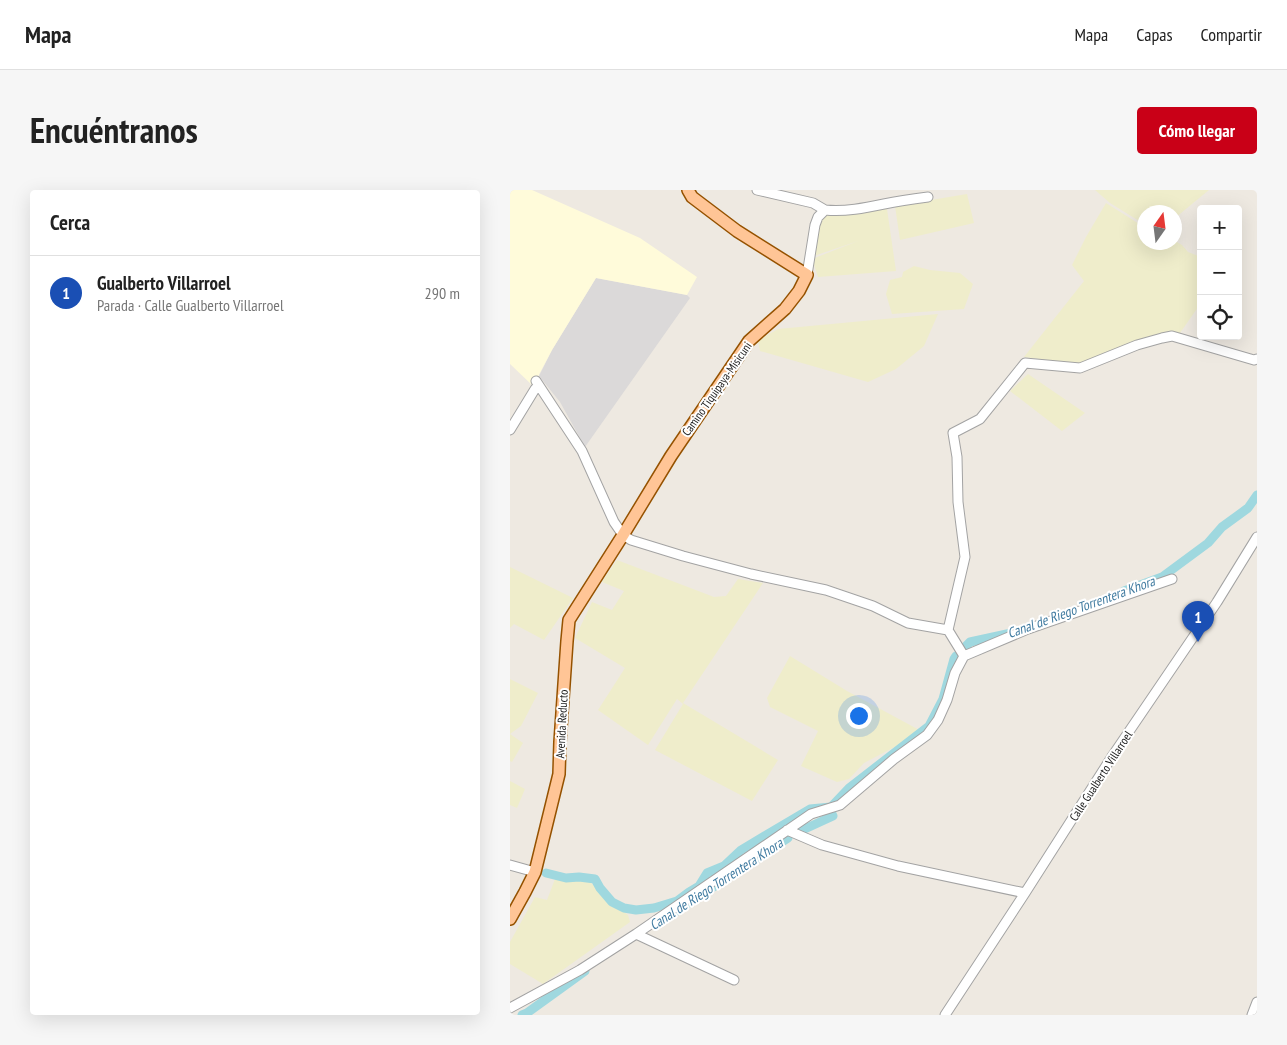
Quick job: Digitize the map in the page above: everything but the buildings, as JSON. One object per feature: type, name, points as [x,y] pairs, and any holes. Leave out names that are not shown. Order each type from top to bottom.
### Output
[{"type":"main road","points":[[688,190],[692,197],[737,231],[807,275]]},
{"type":"main road","name":"Camino Tiquipaya-Misicuni","points":[[623,535],[671,456],[749,341],[785,308],[799,291],[807,275]]},
{"type":"main road","name":"Avenida Reducto","points":[[510,919],[535,872],[559,774],[569,620],[623,535]]},
{"type":"street","points":[[757,190],[812,203],[825,210],[834,211],[865,209],[883,204],[928,197]]},
{"type":"street","points":[[807,275],[815,225],[818,217],[825,210]]},
{"type":"street","points":[[964,656],[948,630],[965,557],[958,502],[957,457],[953,433],[980,419],[1025,363],[1080,368],[1138,345],[1172,336],[1254,360],[1257,359]]},
{"type":"street","points":[[510,430],[538,384],[582,451],[614,522],[623,535],[631,540],[743,572],[826,590],[873,606],[908,623],[948,630]]},
{"type":"street","name":"Calle Gualberto Villarroel","points":[[945,1015],[1113,755],[1217,602],[1257,537]]},
{"type":"street","points":[[510,1008],[580,970],[636,934],[811,814],[840,805],[894,759],[927,735],[938,720],[947,700],[955,673],[964,656],[1028,629],[1172,579]]},
{"type":"street","points":[[787,830],[822,845],[898,866],[1025,893]]},
{"type":"street","points":[[510,865],[535,872]]},
{"type":"street","points":[[636,934],[734,980]]},
{"type":"street","points":[[1252,1015],[1257,1002]]},
{"type":"shaded area","points":[[510,190],[532,190],[640,238],[697,277],[687,295],[596,278],[552,350],[533,386],[510,364]]},
{"type":"shaded area","points":[[1095,190],[1209,190],[1182,212],[1182,205],[1137,205],[1137,220],[1110,203]]},
{"type":"shaded area","points":[[967,194],[974,223],[900,240],[895,206]]},
{"type":"shaded area","points":[[1106,203],[1137,223],[1137,250],[1182,250],[1182,245],[1188,252],[1197,255],[1197,309],[1180,333],[1158,334],[1079,364],[1024,357],[1084,281],[1072,265]]},
{"type":"shaded area","points":[[887,209],[896,271],[818,277],[812,259],[858,241],[811,257],[823,214]]},
{"type":"shaded area","points":[[914,266],[930,270],[960,273],[973,284],[964,309],[892,314],[886,294],[890,280],[902,277],[903,272]]},
{"type":"shaded area","points":[[596,278],[687,295],[690,298],[585,447],[560,402],[539,376],[552,350]]},
{"type":"shaded area","points":[[938,314],[924,346],[896,369],[868,382],[760,351],[758,341],[778,329]]},
{"type":"shaded area","points":[[1028,374],[1085,413],[1062,431],[1010,391]]},
{"type":"shaded area","points":[[617,560],[714,597],[726,596],[738,579],[763,583],[683,703],[778,760],[752,801],[655,750],[683,704],[677,699],[648,745],[598,710],[625,668],[575,638],[592,602],[612,610],[624,591],[602,582]]},
{"type":"shaded area","points":[[510,567],[573,598],[544,640],[514,624],[510,628]]},
{"type":"shaded area","points":[[790,656],[847,691],[923,732],[864,763],[849,779],[837,782],[801,766],[818,731],[770,707],[767,698]]},
{"type":"shaded area","points":[[510,679],[538,693],[521,726],[510,734]]},
{"type":"shaded area","points":[[510,734],[523,743],[512,762],[510,761]]},
{"type":"shaded area","points":[[510,781],[525,789],[517,808],[510,805]]},
{"type":"shaded area","points":[[555,879],[589,881],[613,904],[628,915],[630,922],[543,984],[510,964],[510,942],[535,897],[547,900]]},
{"type":"waterway","name":"Canal de Riego Torrentera Khora","points":[[1124,591],[1162,577],[1208,543],[1222,527],[1248,508],[1257,495]]},
{"type":"waterway","name":"Canal de Riego Torrentera Khora","points":[[966,646],[970,642],[1016,632]]},
{"type":"waterway","name":"Canal de Riego Torrentera Khora","points":[[546,873],[566,878],[595,879],[612,902],[624,908],[636,910],[654,908],[677,901],[699,886],[707,873],[724,866],[741,850],[810,809],[831,807],[849,788],[929,726],[943,699],[956,656]]},
{"type":"waterway","name":"Canal de Riego Torrentera Khora","points":[[796,833],[833,816],[832,814]]},
{"type":"waterway","name":"Canal de Riego Torrentera Khora","points":[[663,920],[788,838]]},
{"type":"waterway","name":"Canal de Riego Torrentera Khora","points":[[522,1015],[585,971]]},
{"type":"place","name":"Gualberto Villarroel","points":[[1198,642]]}]
